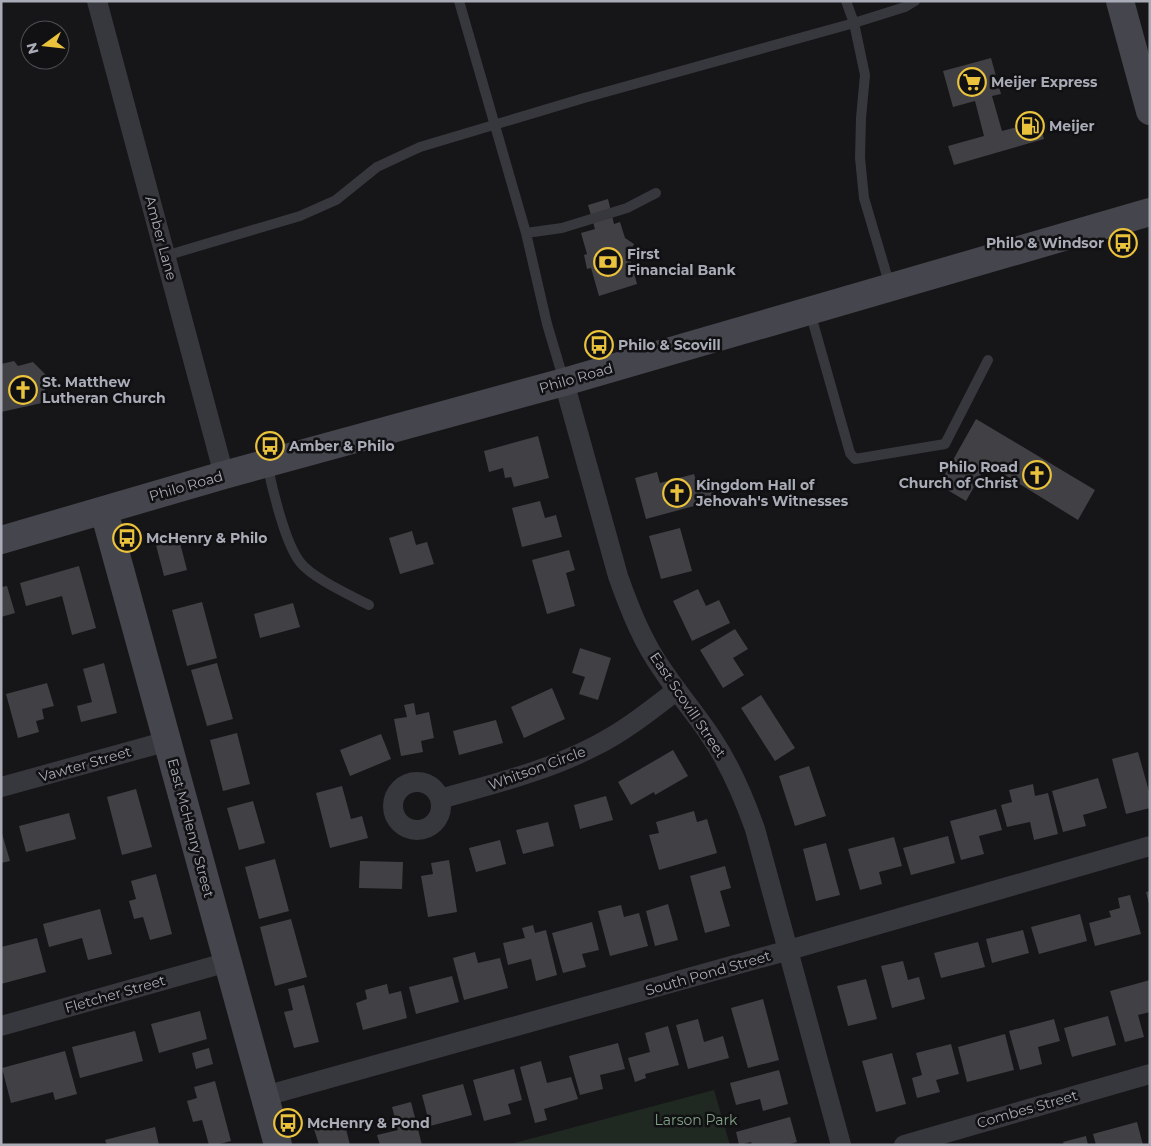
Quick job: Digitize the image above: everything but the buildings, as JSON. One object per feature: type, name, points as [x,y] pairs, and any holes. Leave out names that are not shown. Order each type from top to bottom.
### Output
[{"type":"main road","points":[[1120,1],[1150,111]]},
{"type":"main road","name":"Philo Road","points":[[1,540],[224,475],[564,382],[1150,212]]},
{"type":"main road","name":"East McHenry Street","points":[[104,511],[278,1145]]},
{"type":"street","name":"Amber Lane","points":[[97,1],[224,475]]},
{"type":"street","name":"East Scovill Street","points":[[564,382],[618,576],[628,603],[651,653],[713,740],[725,760],[748,808],[842,1145]]},
{"type":"street","name":"Whitson Circle","points":[[440,799],[515,778],[561,762],[596,746],[626,728],[677,690]]},
{"type":"street","name":"Vawter Street","points":[[1,787],[168,741]]},
{"type":"street","name":"South Pond Street","points":[[265,1096],[789,950],[1150,846]]},
{"type":"street","name":"Fletcher Street","points":[[1,1026],[228,962]]},
{"type":"street","name":"Combes Street","points":[[904,1145],[1150,1074]]},
{"type":"lane","points":[[459,1],[526,233],[547,324],[564,382]]},
{"type":"lane","points":[[846,1],[854,23],[866,75],[861,118],[860,158],[864,198],[890,287]]},
{"type":"lane","points":[[166,256],[300,216],[336,200],[377,168],[413,150],[493,124],[854,23],[905,7],[915,1]]},
{"type":"lane","points":[[526,233],[562,228],[627,208],[656,193]]},
{"type":"lane","points":[[810,311],[850,453],[855,459],[945,444],[988,360]]},
{"type":"lane","points":[[268,463],[272,484],[290,545],[300,563],[314,575],[369,605]]},
{"type":"green space","name":"Larson Park","points":[[714,1090],[730,1145],[507,1145]]},
{"type":"place","name":"Meijer Express","points":[[972,82]]},
{"type":"place","name":"Meijer","points":[[1030,126]]},
{"type":"place","name":"Philo & Windsor","points":[[1123,243]]},
{"type":"place","name":"First Financial Bank","points":[[608,262]]},
{"type":"place","name":"Philo & Scovill","points":[[599,345]]},
{"type":"place","name":"St. Matthew Lutheran Church","points":[[23,390]]},
{"type":"place","name":"Amber & Philo","points":[[270,446]]},
{"type":"place","name":"Philo Road Church of Christ","points":[[1037,475]]},
{"type":"place","name":"Kingdom Hall of Jehovah's Witnesses","points":[[677,493]]},
{"type":"place","name":"McHenry & Philo","points":[[127,538]]},
{"type":"place","name":"McHenry & Pond","points":[[288,1123]]}]
